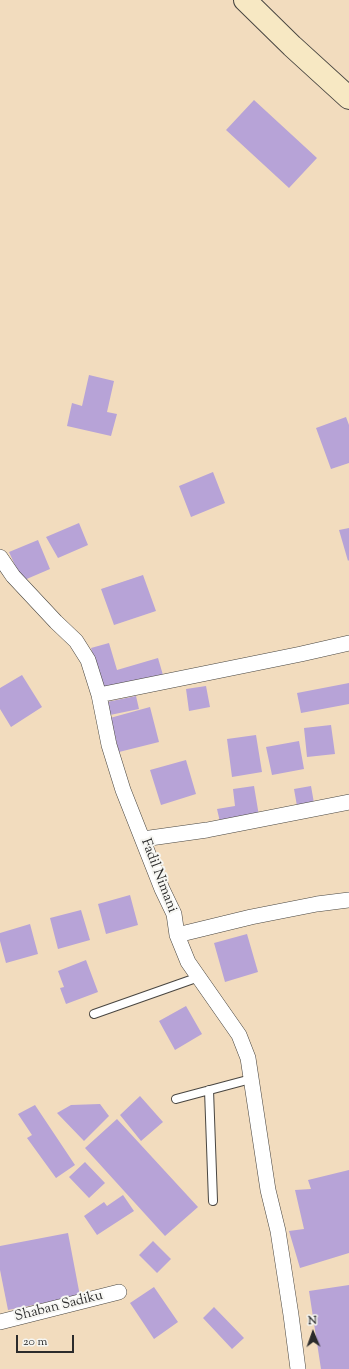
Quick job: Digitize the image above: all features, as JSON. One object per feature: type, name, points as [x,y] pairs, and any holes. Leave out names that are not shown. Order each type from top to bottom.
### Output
[{"type":"street","points":[[245,0],[349,98]]},
{"type":"street","name":"Fadil Nimani","points":[[0,557],[13,576],[56,622],[76,640],[88,660],[99,696],[109,746],[123,790],[162,889],[174,914],[177,935],[188,962],[239,1035],[248,1058],[268,1190],[278,1231],[298,1369]]},
{"type":"street","points":[[99,696],[349,643]]},
{"type":"street","points":[[143,839],[207,830],[349,802]]},
{"type":"street","points":[[177,935],[258,916],[317,904],[349,900]]},
{"type":"street","name":"Shaban Sadiku","points":[[0,1322],[119,1292]]},
{"type":"lane","points":[[94,1014],[199,977]]},
{"type":"lane","points":[[176,1099],[251,1079]]},
{"type":"lane","points":[[209,1090],[213,1201]]},
{"type":"building","points":[[254,100],[317,158],[289,188],[226,130]]},
{"type":"building","points":[[89,375],[114,381],[107,412],[117,414],[111,436],[67,426],[72,403],[82,406]]},
{"type":"building","points":[[346,417],[349,425],[349,463],[331,469],[316,428]]},
{"type":"building","points":[[213,472],[225,503],[191,517],[179,486]]},
{"type":"building","points":[[79,523],[88,545],[58,558],[46,537]]},
{"type":"building","points":[[349,528],[349,560],[348,561],[339,530]]},
{"type":"building","points":[[38,540],[50,569],[22,581],[9,552]]},
{"type":"building","points":[[143,575],[156,611],[114,625],[101,589]]},
{"type":"building","points":[[109,643],[117,670],[158,658],[163,675],[103,692],[91,648]]},
{"type":"building","points":[[22,675],[42,707],[11,727],[0,709],[0,688]]},
{"type":"building","points":[[349,683],[349,704],[301,713],[297,693]]},
{"type":"building","points":[[206,686],[210,707],[189,711],[186,689]]},
{"type":"building","points":[[136,696],[139,709],[110,715],[107,702]]},
{"type":"building","points":[[150,707],[159,742],[119,752],[110,718]]},
{"type":"building","points":[[331,725],[335,754],[307,757],[304,728]]},
{"type":"building","points":[[256,735],[262,772],[232,777],[227,739]]},
{"type":"building","points":[[299,741],[304,769],[272,775],[266,747]]},
{"type":"building","points":[[186,760],[196,794],[161,805],[150,770]]},
{"type":"building","points":[[254,786],[259,816],[220,822],[217,809],[235,806],[233,789]]},
{"type":"building","points":[[311,786],[314,803],[297,806],[294,789]]},
{"type":"building","points":[[130,895],[138,925],[106,934],[98,904]]},
{"type":"building","points":[[81,910],[90,940],[58,949],[50,918]]},
{"type":"building","points":[[30,924],[38,954],[6,963],[0,941],[0,933]]},
{"type":"building","points":[[247,934],[258,972],[225,982],[214,943]]},
{"type":"building","points":[[86,960],[98,992],[66,1004],[60,988],[64,987],[58,971]]},
{"type":"building","points":[[186,1006],[202,1034],[175,1050],[159,1021]]},
{"type":"building","points":[[140,1096],[163,1122],[141,1141],[120,1115]]},
{"type":"building","points":[[100,1104],[109,1116],[84,1141],[57,1113],[71,1105]]},
{"type":"building","points":[[35,1105],[75,1165],[56,1178],[27,1138],[32,1135],[18,1114]]},
{"type":"building","points":[[117,1119],[198,1207],[165,1236],[85,1148]]},
{"type":"building","points":[[85,1162],[105,1183],[89,1198],[69,1177]]},
{"type":"building","points":[[349,1170],[349,1253],[300,1268],[289,1231],[304,1229],[295,1190],[311,1189],[308,1180]]},
{"type":"building","points":[[123,1195],[134,1211],[97,1235],[84,1216],[104,1202],[107,1206]]},
{"type":"building","points":[[68,1233],[80,1296],[8,1310],[0,1270],[0,1246]]},
{"type":"building","points":[[153,1241],[171,1259],[157,1273],[139,1255]]},
{"type":"building","points":[[349,1285],[349,1369],[321,1369],[309,1291]]},
{"type":"building","points":[[154,1287],[178,1322],[154,1339],[130,1303]]},
{"type":"building","points":[[214,1307],[244,1338],[232,1349],[203,1318]]}]
